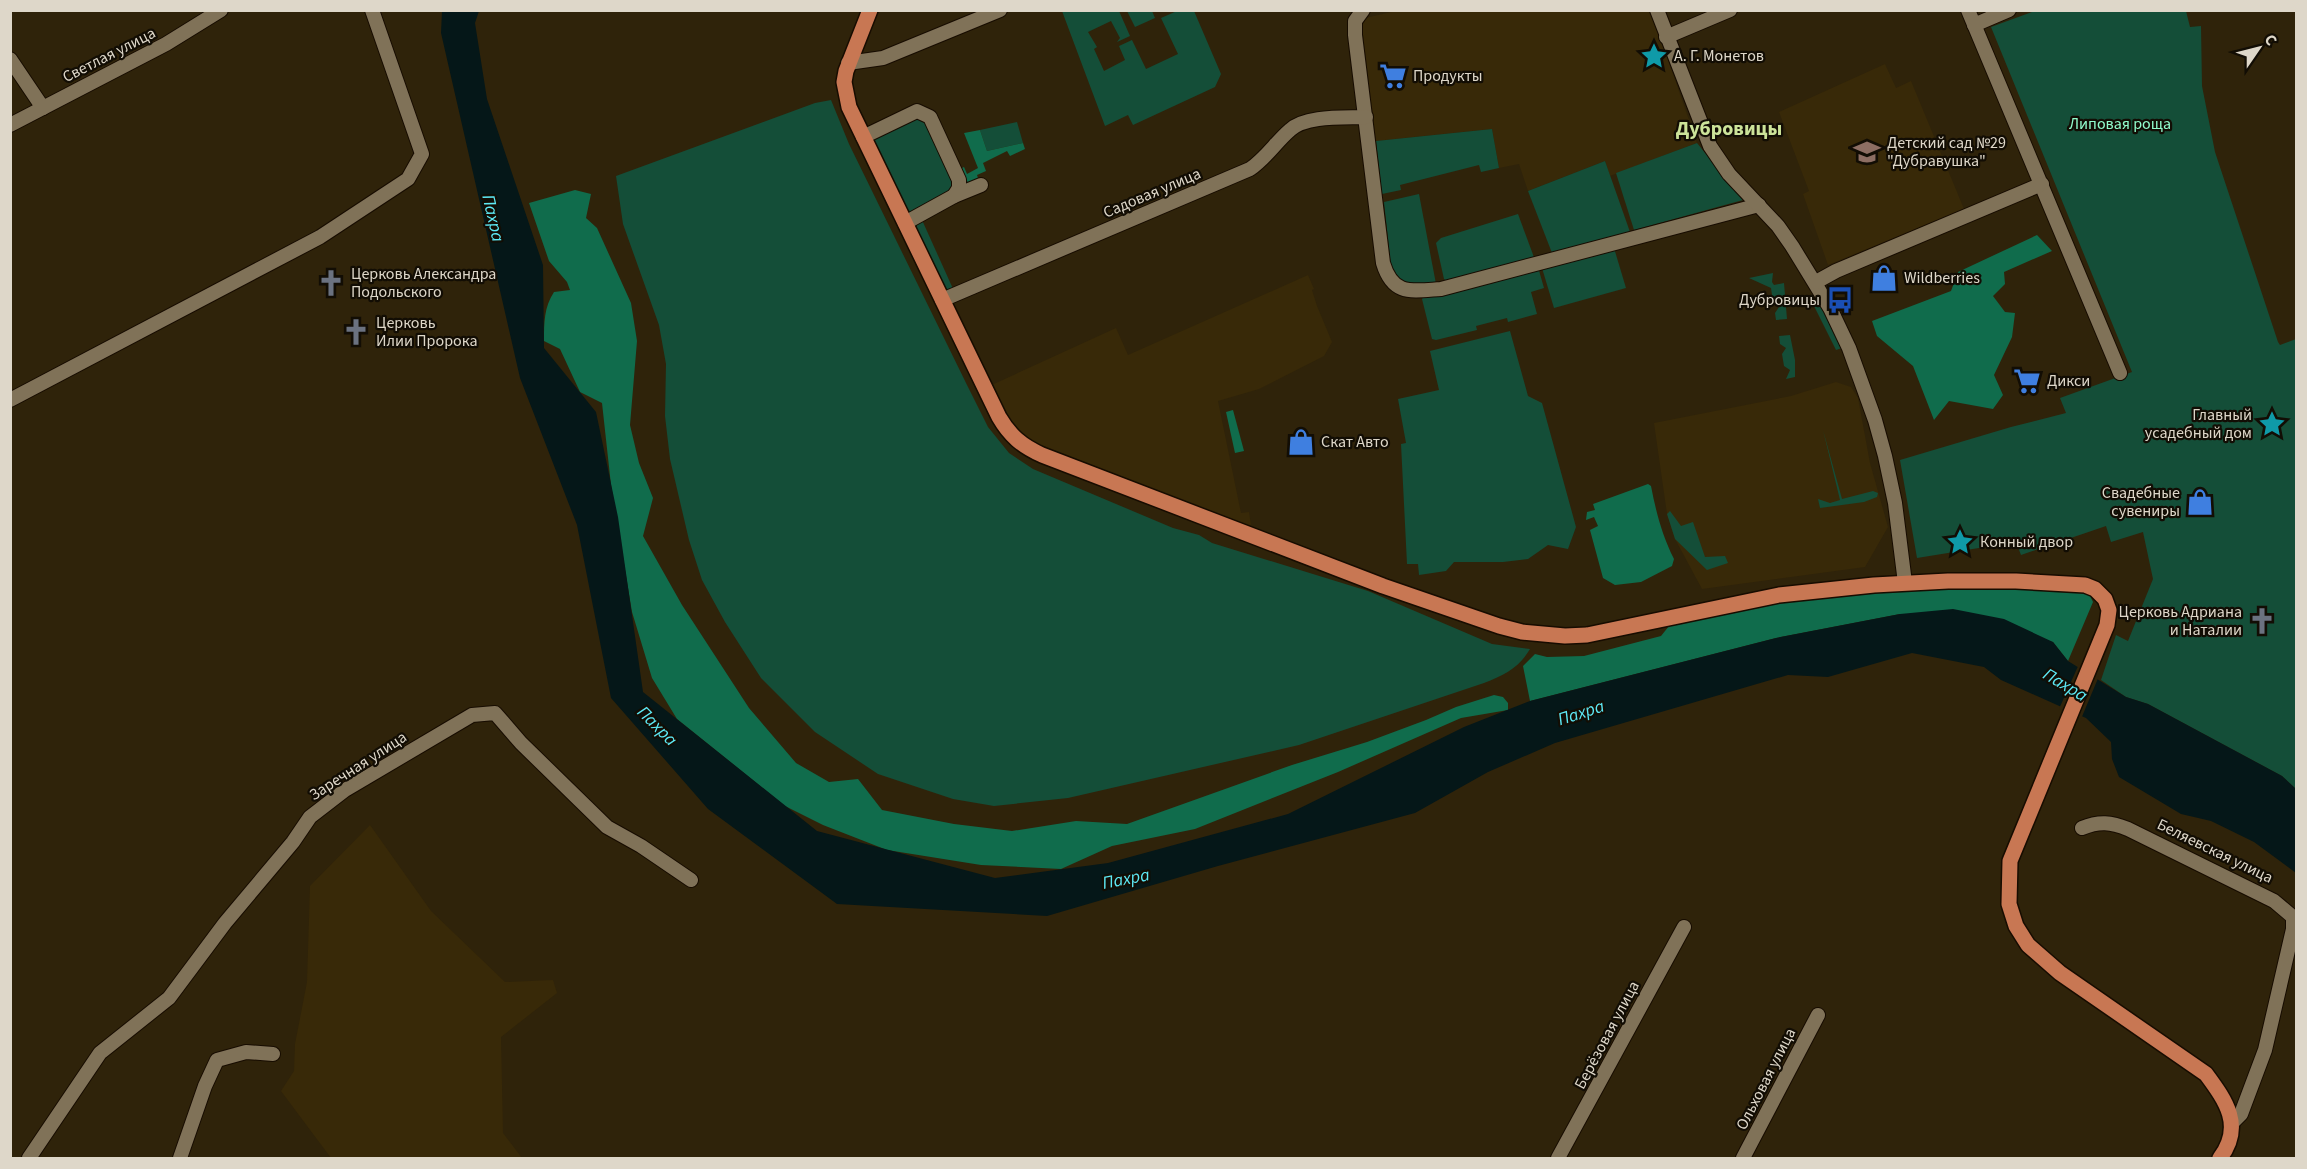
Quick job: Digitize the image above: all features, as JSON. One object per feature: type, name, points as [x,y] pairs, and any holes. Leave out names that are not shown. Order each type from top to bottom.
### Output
[{"type":"main road","points":[[870,10],[848,63],[844,82],[849,106],[999,417],[1012,437],[1042,455],[1250,537],[1499,626],[1543,634],[1587,635],[1779,595],[1905,582],[2016,581],[2085,585],[2095,589],[2105,599],[2109,610],[2106,630],[2010,861],[2009,904],[2016,926],[2028,945],[2060,973],[2206,1074],[2223,1096],[2233,1122]]},
{"type":"main road","name":"Беляевская улица","points":[[2220,1158],[2226,1151],[2233,1122]]},
{"type":"street","name":"Светлая улица","points":[[10,125],[166,44],[221,10]]},
{"type":"street","points":[[10,400],[320,237],[408,179],[422,154],[372,10]]},
{"type":"street","points":[[848,63],[883,58],[1000,10]]},
{"type":"street","points":[[1363,10],[1355,21],[1355,35],[1383,263],[1388,278],[1395,286],[1403,290],[1441,289],[1759,205]]},
{"type":"street","points":[[1657,10],[1710,146],[1729,174],[1783,233],[1816,282],[1849,348],[1875,420],[1894,503],[1905,582]]},
{"type":"street","points":[[1666,37],[1730,10]]},
{"type":"street","points":[[1968,10],[2120,373]]},
{"type":"street","points":[[1974,25],[2009,10]]},
{"type":"street","points":[[10,59],[43,108]]},
{"type":"street","points":[[862,137],[917,111],[930,117],[959,180],[959,188],[954,196]]},
{"type":"street","name":"Садовая улица","points":[[942,300],[1250,169],[1298,123],[1309,120],[1366,117]]},
{"type":"street","points":[[1816,282],[1836,271],[2042,184]]},
{"type":"street","points":[[905,224],[954,196],[981,185]]},
{"type":"street","name":"Заречная улица","points":[[29,1158],[100,1053],[170,998],[225,923],[293,842],[310,818],[345,790],[472,715],[495,713],[521,743],[607,827],[641,846],[691,880]]},
{"type":"street","name":"Беляевская улица","points":[[2082,828],[2109,822],[2128,829],[2274,901],[2293,917],[2293,929],[2265,1050],[2241,1114],[2233,1122]]},
{"type":"street","name":"Берёзовая улица","points":[[1558,1158],[1684,927]]},
{"type":"street","name":"Ольховая улица","points":[[1743,1158],[1818,1015]]},
{"type":"street","points":[[180,1158],[205,1086],[217,1060],[246,1052],[273,1054]]},
{"type":"shaded area","points":[[1400,10],[1651,11],[1697,143],[1610,176],[1605,161],[1528,191],[1519,164],[1499,168],[1492,129],[1376,141],[1361,19]]},
{"type":"shaded area","name":"Детский сад №29 \"Дубравушка\"","points":[[1885,64],[1896,88],[1911,81],[1964,209],[1828,265],[1803,194],[1809,191],[1779,112]]},
{"type":"shaded area","points":[[1308,275],[1314,289],[1312,290],[1317,306],[1332,342],[1324,356],[1259,389],[1218,401],[1241,513],[1249,512],[1251,525],[1241,527],[1024,446],[985,388],[1116,328],[1128,355]]},
{"type":"shaded area","points":[[1836,382],[1851,387],[1858,398],[1870,463],[1888,527],[1865,567],[1702,589],[1675,539],[1667,514],[1654,423],[1791,396]]},
{"type":"shaded area","points":[[370,825],[431,911],[505,982],[553,980],[557,993],[501,1037],[503,1133],[522,1158],[331,1158],[281,1091],[294,1071],[295,1044],[307,982],[310,886]]},
{"type":"green space","points":[[1062,11],[1119,11],[1130,36],[1117,42],[1120,38],[1111,21],[1088,32],[1097,47],[1094,49],[1104,71],[1125,60],[1119,46],[1132,40],[1146,69],[1178,54],[1161,18],[1177,11],[1194,11],[1221,74],[1215,87],[1133,125],[1128,115],[1105,126]]},
{"type":"green space","points":[[1127,11],[1152,11],[1155,18],[1135,27]]},
{"type":"green space","name":"Липовая роща","points":[[2035,11],[2186,11],[2190,27],[2201,26],[2202,86],[2215,152],[2278,342],[2280,345],[2296,339],[2296,789],[2282,776],[2148,704],[2126,697],[2101,680],[2116,635],[2128,641],[2153,579],[2143,532],[2111,542],[2106,526],[2021,555],[2016,542],[1917,558],[1900,460],[2066,413],[2060,398],[2132,372],[1991,27]]},
{"type":"green space","points":[[831,100],[849,144],[988,427],[1009,453],[1033,469],[1173,528],[1199,535],[1212,543],[1368,591],[1492,644],[1530,649],[1526,656],[1510,670],[1484,683],[1299,745],[1068,798],[994,806],[953,799],[878,774],[815,732],[761,678],[725,622],[702,580],[689,540],[670,459],[665,416],[666,364],[659,325],[623,224],[616,176],[815,103]]},
{"type":"green space","points":[[923,113],[959,188],[915,212],[909,212],[903,207],[874,147],[874,139]]},
{"type":"green space","points":[[1017,122],[1023,143],[987,151],[980,130]]},
{"type":"green space","points":[[1492,129],[1499,168],[1481,172],[1479,165],[1400,185],[1401,190],[1382,194],[1376,141]]},
{"type":"green space","points":[[980,130],[987,151],[1023,143],[1025,149],[1010,156],[1007,151],[983,163],[986,171],[977,175],[979,181],[969,186],[962,168],[964,167],[967,174],[978,168],[964,133]]},
{"type":"green space","points":[[1697,143],[1743,200],[1634,230],[1616,173]]},
{"type":"green space","points":[[1605,161],[1630,232],[1552,253],[1528,191]]},
{"type":"green space","points":[[575,190],[591,194],[586,218],[597,228],[631,303],[637,341],[630,425],[639,463],[653,498],[643,536],[682,605],[749,708],[796,763],[829,782],[858,779],[882,810],[954,824],[1012,831],[1076,821],[1127,824],[1292,765],[1367,742],[1456,707],[1494,695],[1503,697],[1508,703],[1508,710],[1461,718],[1338,772],[1195,829],[1112,846],[1061,869],[981,865],[887,850],[823,825],[785,806],[677,719],[652,678],[632,612],[611,485],[602,403],[580,392],[560,349],[544,341],[548,303],[554,292],[570,290],[567,282],[549,261],[529,203]]},
{"type":"green space","points":[[1419,194],[1436,284],[1404,285],[1392,276],[1384,202]]},
{"type":"green space","points":[[1518,214],[1535,260],[1449,283],[1444,279],[1436,243],[1441,238]]},
{"type":"green space","points":[[922,220],[954,291],[945,290],[916,233],[917,223]]},
{"type":"green space","points":[[2037,235],[2052,251],[2004,272],[2005,284],[1993,296],[2005,312],[2015,313],[2012,337],[1994,375],[2003,395],[1993,409],[1949,401],[1934,420],[1913,366],[1877,336],[1872,321],[1951,291],[1958,272]]},
{"type":"green space","points":[[1614,248],[1626,288],[1554,308],[1542,268]]},
{"type":"green space","points":[[1538,267],[1544,288],[1531,292],[1537,314],[1508,322],[1507,318],[1476,326],[1477,330],[1432,339],[1422,299],[1425,295]]},
{"type":"green space","points":[[1773,273],[1774,285],[1784,283],[1787,319],[1776,320],[1775,313],[1779,307],[1773,302],[1771,288],[1749,278]]},
{"type":"green space","points":[[1815,302],[1821,304],[1842,348],[1836,350],[1813,304]]},
{"type":"green space","points":[[1510,331],[1528,396],[1542,403],[1576,527],[1568,549],[1548,545],[1528,559],[1503,562],[1454,562],[1446,571],[1419,575],[1418,564],[1407,564],[1401,444],[1406,443],[1398,399],[1439,390],[1430,351]]},
{"type":"green space","points":[[1790,335],[1795,360],[1795,377],[1786,379],[1790,370],[1784,366],[1782,354],[1786,348],[1780,344],[1779,336]]},
{"type":"green space","points":[[1233,410],[1244,451],[1235,453],[1226,412]]},
{"type":"green space","points":[[1823,430],[1842,499],[1873,491],[1878,493],[1877,497],[1864,502],[1820,508],[1818,499],[1830,503],[1840,500]]},
{"type":"green space","points":[[1648,484],[1651,486],[1660,523],[1674,559],[1672,566],[1641,582],[1615,585],[1603,578],[1590,530],[1598,526],[1594,517],[1586,520],[1587,512],[1595,510],[1593,504]]},
{"type":"green space","points":[[1670,511],[1681,526],[1693,522],[1705,557],[1725,556],[1728,563],[1707,570],[1675,539],[1667,514]]},
{"type":"green space","points":[[2085,585],[2093,602],[2068,661],[2053,642],[1900,614],[1776,638],[1530,701],[1523,666],[1535,654],[1547,657],[1584,656],[1661,636],[1677,616],[1836,589]]},
{"type":"water","name":"Пахра","points":[[442,11],[479,11],[475,23],[487,99],[543,265],[544,348],[596,412],[618,517],[643,692],[817,831],[995,878],[1108,863],[1288,814],[1464,727],[1530,701],[1776,638],[1900,614],[1953,609],[2004,619],[2053,642],[2068,661],[2126,697],[2148,704],[2282,776],[2296,789],[2296,873],[2254,842],[2211,821],[2181,814],[2119,777],[2112,759],[2111,742],[2086,718],[2001,680],[1984,667],[1912,653],[1828,677],[1788,675],[1555,743],[1488,772],[1415,813],[1218,866],[1047,916],[837,904],[708,809],[611,698],[577,525],[520,378],[441,33]]},
{"type":"pier","points":[[2079,664],[2099,676],[2081,719],[2059,709]]},
{"type":"place","name":"А. Г. Монетов","points":[[1654,56]]},
{"type":"place","name":"Продукты","points":[[1393,76]]},
{"type":"place","name":"Детский сад №29 \"Дубравушка\"","points":[[1867,152]]},
{"type":"place","name":"Wildberries","points":[[1884,278]]},
{"type":"place","name":"Церковь Александра Подольского","points":[[331,283]]},
{"type":"place","name":"Дубровицы","points":[[1840,300]]},
{"type":"place","name":"Церковь Илии Пророка","points":[[356,332]]},
{"type":"place","name":"Дикси","points":[[2027,381]]},
{"type":"place","name":"Главный усадебный дом","points":[[2272,424]]},
{"type":"place","name":"Скат Авто","points":[[1301,442]]},
{"type":"place","name":"Свадебные сувениры","points":[[2200,502]]},
{"type":"place","name":"Конный двор","points":[[1960,542]]},
{"type":"place","name":"Церковь Адриана и Наталии","points":[[2262,621]]},
{"type":"district","name":"Дубровицы","points":[[1729,129]]}]
